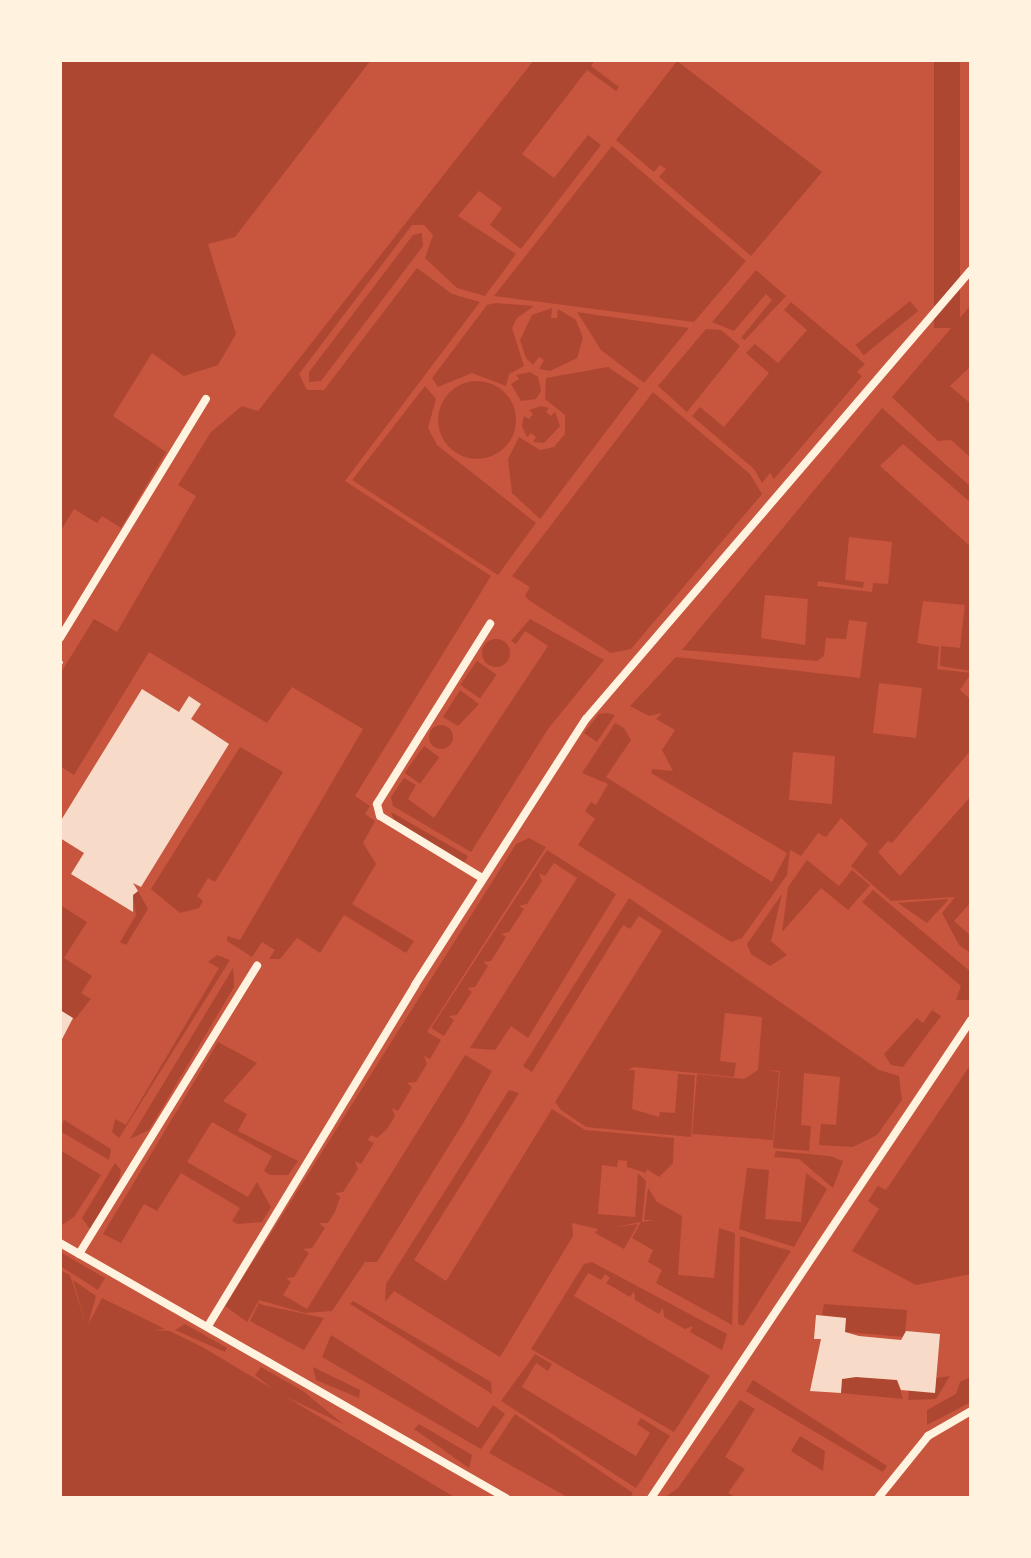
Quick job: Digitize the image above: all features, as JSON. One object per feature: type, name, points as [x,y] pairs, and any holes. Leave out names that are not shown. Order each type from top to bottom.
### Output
[{"type":"street","points":[[208,1326],[482,878],[586,719],[971,270]]},
{"type":"street","points":[[60,638],[206,399]]},
{"type":"street","points":[[482,878],[380,816],[377,804],[490,624]]},
{"type":"street","points":[[79,1254],[257,966]]},
{"type":"street","points":[[651,1498],[971,1020]]},
{"type":"street","points":[[60,1243],[506,1498]]},
{"type":"street","points":[[878,1498],[928,1436],[971,1411]]},
{"type":"shaded area","points":[[60,60],[371,60],[235,237],[208,244],[236,334],[218,365],[184,376],[152,353],[113,416],[166,452],[121,528],[102,516],[97,523],[74,509],[60,532]]},
{"type":"shaded area","points":[[534,60],[595,60],[591,66],[619,87],[616,91],[587,70],[522,154],[554,178],[588,135],[601,145],[521,249],[490,225],[502,208],[479,191],[458,216],[516,254],[485,296],[457,288],[425,258],[433,235],[424,225],[412,225],[299,374],[307,390],[324,390],[417,268],[452,294],[480,302],[345,481],[491,576],[355,796],[370,806],[365,814],[375,821],[363,843],[376,864],[352,904],[414,941],[406,953],[344,915],[320,953],[297,938],[280,959],[269,959],[275,950],[262,942],[252,957],[227,941],[227,936],[240,940],[363,729],[292,687],[267,723],[149,652],[74,775],[60,766],[60,674],[94,619],[117,632],[196,496],[178,485],[211,432],[242,406],[258,411]]},
{"type":"shaded area","points":[[934,60],[960,60],[960,328],[934,328]]},
{"type":"shaded area","points":[[677,61],[822,172],[751,256],[659,177],[666,169],[660,165],[654,172],[616,140]]},
{"type":"shaded area","points":[[612,146],[746,261],[694,322],[494,296]]},
{"type":"shaded area","points":[[422,233],[423,246],[321,381],[309,382],[309,372],[413,235]]},
{"type":"shaded area","points":[[756,270],[786,296],[745,340],[741,338],[772,300],[766,294],[734,331],[712,322]]},
{"type":"shaded area","points":[[910,301],[918,311],[864,355],[856,345]]},
{"type":"shaded area","points":[[791,302],[865,364],[857,372],[862,376],[774,479],[770,473],[762,483],[754,469],[692,416],[700,407],[724,427],[769,373],[746,353],[755,344],[778,363],[807,330],[784,310]]},
{"type":"shaded area","points":[[487,305],[534,306],[517,318],[512,328],[524,366],[509,374],[506,386],[472,373],[438,387],[432,378]]},
{"type":"shaded area","points":[[971,305],[971,366],[950,386],[971,404],[971,458],[951,440],[938,441],[892,397]]},
{"type":"shaded area","points":[[552,308],[551,318],[557,318],[558,309],[576,320],[583,338],[577,358],[550,371],[539,369],[544,360],[539,357],[533,365],[526,358],[520,340],[532,315]]},
{"type":"shaded area","points":[[577,312],[689,328],[644,383],[601,350]]},
{"type":"shaded area","points":[[706,329],[721,330],[740,346],[687,412],[658,386]]},
{"type":"shaded area","points":[[608,367],[639,388],[540,519],[512,493],[508,459],[519,437],[540,450],[554,447],[565,434],[565,415],[545,399],[546,378]]},
{"type":"shaded area","points":[[530,372],[538,377],[541,391],[536,399],[521,401],[511,384],[519,379],[516,375]]},
{"type":"shaded area","points":[[477,381],[492,384],[509,398],[516,420],[513,435],[499,452],[477,459],[462,456],[445,442],[438,420],[441,405],[455,388]]},
{"type":"shaded area","points":[[425,386],[436,399],[428,428],[437,445],[536,523],[498,575],[352,480]]},
{"type":"shaded area","points":[[653,392],[750,474],[762,494],[631,649],[611,653],[530,601],[525,596],[530,587],[512,576]]},
{"type":"shaded area","points":[[541,406],[549,408],[546,412],[551,416],[555,412],[560,426],[544,443],[533,442],[536,437],[531,433],[527,437],[522,426],[524,416],[529,419],[533,414],[529,410]]},
{"type":"shaded area","points":[[882,408],[971,487],[971,503],[903,444],[880,466],[971,547],[971,671],[940,666],[941,646],[960,648],[965,605],[923,601],[917,643],[939,647],[937,669],[971,673],[960,690],[971,700],[971,750],[892,843],[888,841],[878,852],[900,876],[971,796],[971,902],[954,921],[971,936],[971,953],[959,945],[942,913],[955,897],[891,901],[851,866],[868,844],[841,818],[826,837],[818,833],[801,856],[790,850],[787,875],[742,938],[731,942],[578,845],[595,819],[585,811],[591,802],[596,805],[608,784],[582,773],[615,723],[624,728],[631,740],[606,777],[772,882],[787,853],[651,773],[652,769],[673,771],[662,750],[675,730],[656,719],[662,713],[649,716],[630,706],[676,657],[860,678],[867,622],[849,620],[846,639],[826,638],[824,656],[817,661],[682,650]],"holes":[[[849,537],[892,542],[888,584],[873,583],[872,592],[817,586],[818,581],[863,588],[864,582],[845,580]],[[765,595],[808,599],[805,645],[761,638]],[[879,683],[922,688],[916,738],[873,733]],[[793,752],[835,756],[832,804],[789,800]]]},
{"type":"shaded area","points":[[530,619],[604,660],[548,729],[471,852],[393,806],[391,797],[404,778],[416,785],[408,799],[434,818],[548,646],[525,631],[516,644],[511,641]]},
{"type":"shaded area","points":[[496,639],[506,643],[510,653],[506,663],[496,667],[486,663],[482,653],[486,643]]},
{"type":"shaded area","points":[[477,661],[497,675],[480,699],[460,685]]},
{"type":"shaded area","points":[[460,690],[479,704],[458,726],[443,717]]},
{"type":"shaded area","points":[[599,714],[615,715],[597,742],[584,733]]},
{"type":"shaded area","points":[[441,725],[452,732],[453,737],[446,748],[441,749],[430,742],[429,737],[436,726]]},
{"type":"shaded area","points":[[424,746],[439,757],[420,784],[405,773]]},
{"type":"shaded area","points":[[240,747],[283,772],[215,882],[208,878],[197,896],[203,901],[199,908],[180,913],[151,889]]},
{"type":"shaded area","points":[[391,812],[468,856],[463,864],[394,820]]},
{"type":"shaded area","points":[[529,838],[546,847],[427,1032],[441,1040],[430,1059],[424,1056],[427,1064],[416,1082],[407,1083],[412,1087],[398,1111],[392,1108],[395,1116],[387,1129],[377,1138],[371,1135],[368,1140],[374,1143],[361,1164],[355,1161],[358,1169],[343,1192],[335,1193],[340,1197],[335,1212],[328,1223],[319,1223],[325,1228],[312,1248],[303,1249],[309,1253],[294,1277],[286,1278],[291,1282],[283,1295],[307,1309],[465,1055],[492,1071],[465,1120],[377,1262],[365,1262],[332,1311],[305,1313],[259,1300],[247,1322],[225,1306],[516,844]]},
{"type":"shaded area","points":[[547,850],[616,894],[528,1038],[511,1026],[495,1050],[470,1048],[577,878],[554,863],[545,876],[539,873],[542,881],[527,904],[519,906],[524,909],[509,932],[501,934],[506,937],[491,961],[483,962],[488,966],[475,987],[467,988],[472,992],[457,1015],[449,1016],[454,1020],[444,1036],[431,1028]]},
{"type":"shaded area","points":[[807,860],[839,886],[852,870],[870,885],[848,910],[821,888],[782,932],[788,887]]},
{"type":"shaded area","points":[[873,890],[971,972],[969,1000],[956,1000],[961,986],[862,902]]},
{"type":"shaded area","points":[[138,891],[148,909],[126,945],[120,942],[136,915],[133,895]]},
{"type":"shaded area","points":[[782,894],[771,941],[787,955],[770,966],[751,954],[747,944]]},
{"type":"shaded area","points":[[629,898],[879,1070],[899,1076],[902,1100],[877,1135],[853,1147],[819,1145],[821,1124],[836,1125],[840,1077],[804,1073],[801,1125],[811,1126],[809,1151],[773,1148],[780,1071],[764,1070],[779,1072],[773,1140],[692,1134],[697,1074],[744,1079],[758,1070],[762,1017],[725,1013],[720,1061],[736,1063],[734,1077],[634,1067],[628,1070],[635,1070],[632,1109],[659,1117],[660,1112],[675,1113],[678,1074],[695,1075],[691,1137],[586,1127],[561,1110],[555,1102],[662,931],[639,916],[630,929],[623,925],[532,1072],[523,1066]]},
{"type":"shaded area","points":[[949,899],[927,923],[898,903]]},
{"type":"shaded area","points":[[60,905],[87,922],[64,958],[92,976],[81,993],[91,999],[75,1019],[60,1010]]},
{"type":"shaded area","points":[[217,955],[230,960],[119,1138],[112,1132],[115,1119],[126,1125],[219,968],[208,962]]},
{"type":"shaded area","points":[[233,968],[234,987],[149,1130],[130,1139]]},
{"type":"shaded area","points":[[932,1010],[941,1016],[903,1067],[891,1065],[884,1054],[917,1018],[923,1023]]},
{"type":"shaded area","points":[[218,1042],[257,1063],[223,1101],[247,1114],[238,1131],[298,1161],[288,1175],[270,1175],[264,1171],[272,1156],[212,1122],[187,1162],[248,1197],[257,1182],[271,1207],[262,1222],[238,1224],[232,1221],[240,1208],[181,1173],[157,1211],[144,1204],[121,1243],[103,1234]]},
{"type":"shaded area","points":[[971,1064],[971,1274],[916,1285],[852,1251],[879,1209],[868,1201],[878,1186],[886,1190]]},
{"type":"shaded area","points":[[509,1090],[519,1093],[414,1260],[446,1281],[552,1109],[585,1130],[674,1138],[673,1163],[659,1177],[647,1169],[646,1173],[627,1167],[627,1161],[618,1160],[617,1167],[602,1165],[598,1214],[635,1217],[638,1173],[646,1181],[642,1222],[654,1220],[644,1220],[648,1188],[657,1202],[682,1216],[678,1275],[714,1278],[719,1228],[735,1233],[732,1325],[656,1283],[662,1270],[648,1262],[653,1250],[632,1238],[641,1222],[615,1227],[638,1224],[624,1249],[595,1233],[598,1229],[572,1223],[573,1236],[500,1357],[394,1291],[385,1302],[386,1284]]},
{"type":"shaded area","points":[[64,1120],[111,1149],[109,1160],[60,1131]]},
{"type":"shaded area","points":[[60,1150],[101,1175],[74,1217],[62,1225]]},
{"type":"shaded area","points":[[776,1151],[830,1156],[843,1161],[833,1188],[799,1159],[774,1157]]},
{"type":"shaded area","points":[[115,1163],[121,1170],[119,1180],[90,1229],[82,1218]]},
{"type":"shaded area","points":[[747,1168],[769,1170],[765,1219],[801,1222],[806,1173],[827,1189],[794,1247],[739,1229]]},
{"type":"shaded area","points":[[740,1236],[791,1251],[743,1326],[738,1324]]},
{"type":"shaded area","points":[[60,1252],[105,1278],[98,1290],[60,1266]]},
{"type":"shaded area","points":[[592,1262],[727,1334],[722,1350],[690,1332],[693,1326],[685,1329],[664,1317],[663,1308],[659,1314],[635,1300],[634,1291],[630,1297],[606,1283],[610,1278],[605,1274],[601,1280],[588,1273],[574,1296],[710,1376],[674,1432],[531,1349],[584,1264]]},
{"type":"shaded area","points":[[60,1270],[70,1275],[86,1325],[73,1280],[96,1296],[88,1325],[102,1298],[165,1329],[152,1330],[170,1331],[204,1348],[456,1498],[60,1498]]},
{"type":"shaded area","points":[[353,1301],[491,1382],[492,1394],[350,1304]]},
{"type":"shaded area","points":[[259,1303],[324,1318],[304,1350],[250,1321]]},
{"type":"shaded area","points":[[824,1304],[907,1310],[905,1337],[845,1332],[846,1318],[822,1315]]},
{"type":"shaded area","points":[[185,1324],[227,1348],[225,1352],[175,1330]]},
{"type":"shaded area","points":[[331,1335],[478,1428],[493,1405],[505,1414],[481,1449],[322,1357]]},
{"type":"shaded area","points":[[535,1354],[552,1364],[548,1371],[536,1363],[522,1387],[636,1456],[650,1433],[637,1424],[641,1418],[670,1436],[636,1488],[501,1401]]},
{"type":"shaded area","points":[[261,1367],[303,1391],[343,1424],[278,1393],[255,1375]]},
{"type":"shaded area","points":[[313,1367],[360,1390],[359,1398],[316,1380]]},
{"type":"shaded area","points":[[950,1376],[936,1399],[908,1400],[909,1390],[935,1392],[936,1378]]},
{"type":"shaded area","points":[[971,1377],[971,1402],[927,1425],[927,1410],[956,1394],[960,1382]]},
{"type":"shaded area","points":[[842,1379],[897,1380],[903,1399],[841,1393]]},
{"type":"shaded area","points":[[753,1380],[887,1466],[883,1472],[746,1391]]},
{"type":"shaded area","points":[[740,1400],[755,1409],[725,1457],[745,1469],[728,1493],[737,1498],[664,1498],[678,1488]]},
{"type":"shaded area","points":[[515,1414],[633,1493],[630,1498],[569,1498],[489,1453]]},
{"type":"shaded area","points":[[419,1424],[472,1455],[469,1468],[414,1429]]},
{"type":"shaded area","points":[[800,1436],[825,1451],[823,1471],[791,1451]]},
{"type":"building","points":[[142,689],[179,712],[189,696],[201,704],[191,719],[229,744],[141,887],[133,883],[138,891],[133,895],[133,912],[71,874],[84,853],[60,838],[60,822]]},
{"type":"building","points":[[60,1010],[73,1018],[60,1043]]},
{"type":"building","points":[[816,1315],[846,1318],[845,1332],[859,1336],[901,1340],[906,1331],[940,1334],[935,1393],[901,1390],[897,1380],[856,1377],[842,1379],[841,1393],[810,1391],[821,1339],[814,1339]]}]
